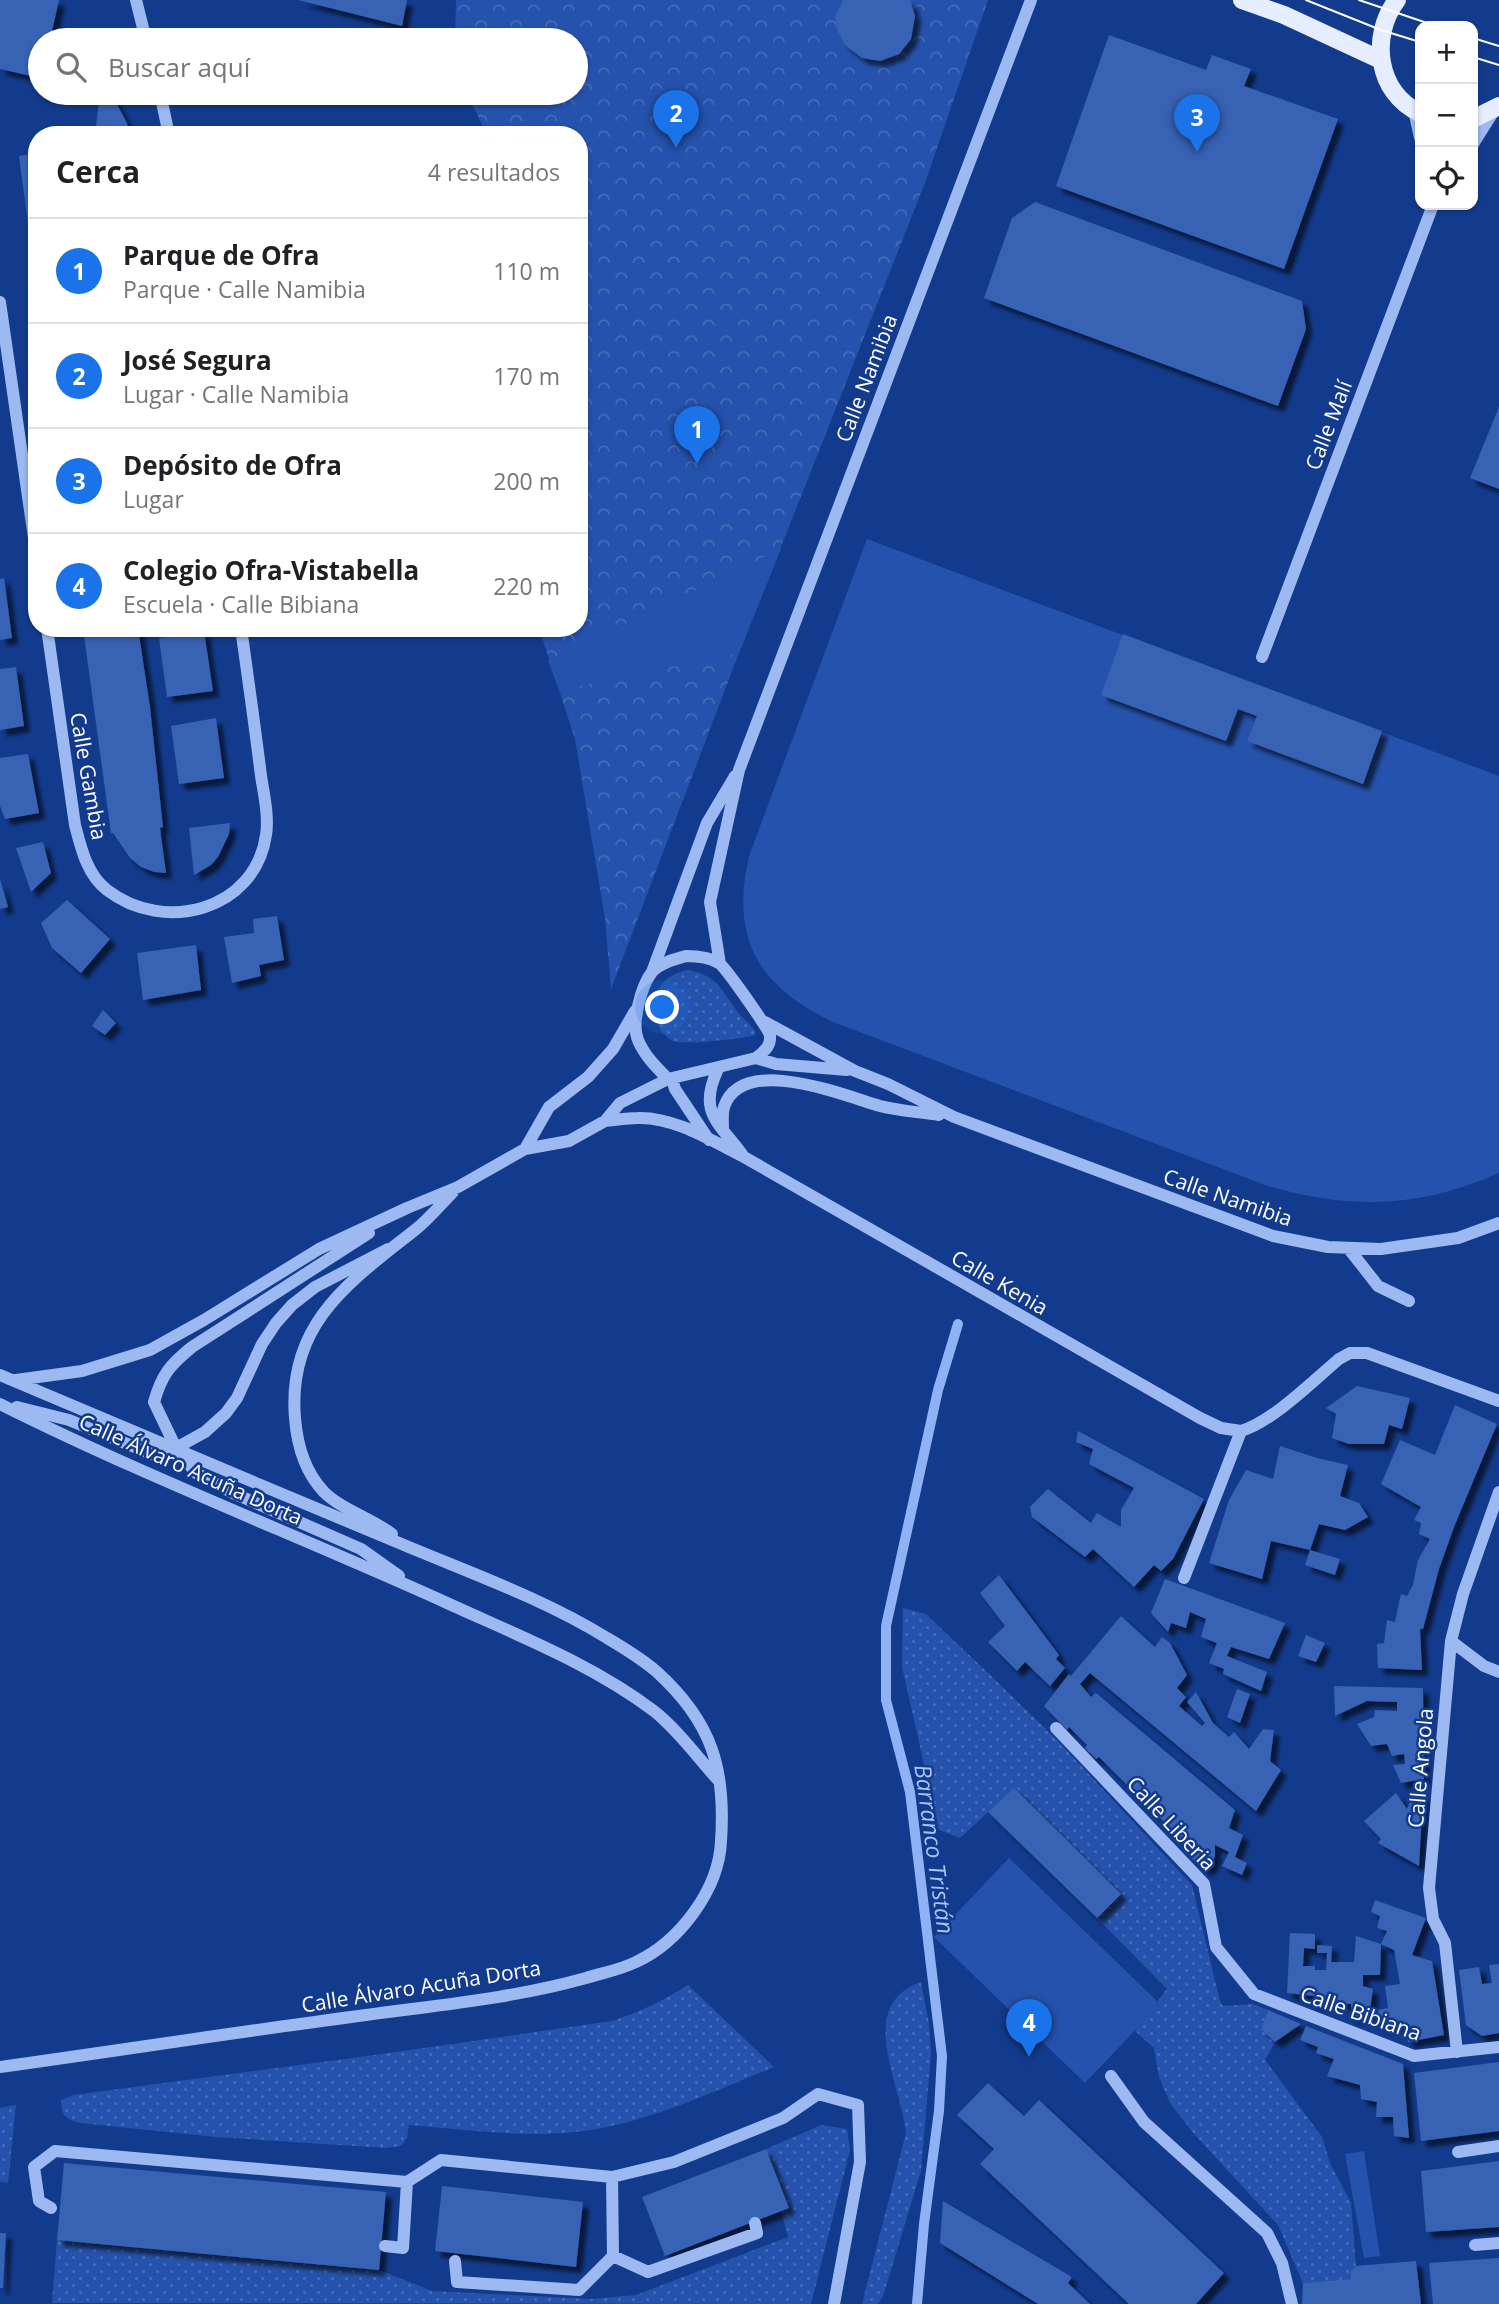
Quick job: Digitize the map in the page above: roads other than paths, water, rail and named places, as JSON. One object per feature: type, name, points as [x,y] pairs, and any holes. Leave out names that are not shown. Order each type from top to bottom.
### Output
[{"type":"main road","points":[[1242,0],[1284,15],[1381,60]]},
{"type":"main road","points":[[1397,0],[1381,30],[1381,60],[1387,80],[1398,97],[1415,110]]},
{"type":"main road","points":[[1478,116],[1497,107]]},
{"type":"street","points":[[136,0],[143,28]]},
{"type":"street","name":"Calle Namibia","points":[[720,964],[710,902],[739,770],[1031,0]]},
{"type":"street","points":[[162,105],[167,126]]},
{"type":"street","points":[[1478,136],[1497,107]]},
{"type":"street","name":"Calle Malí","points":[[1262,657],[1431,210]]},
{"type":"street","points":[[0,302],[28,496]]},
{"type":"street","name":"Calle Gambia","points":[[48,637],[75,825],[81,849],[91,871],[106,889],[125,901],[163,914],[179,914],[200,910],[233,892],[245,881],[258,860],[266,835],[258,748],[242,637]]},
{"type":"street","name":"Calle Namibia","points":[[652,972],[707,822],[739,770]]},
{"type":"street","points":[[6,1378],[82,1371],[150,1350],[319,1249],[458,1187],[525,1149],[569,1142],[605,1121],[620,1103],[670,1079],[756,1058],[767,1049],[771,1036],[765,1022],[720,964],[701,956],[672,960],[652,972],[635,1011],[613,1049],[588,1077],[549,1107],[525,1149]]},
{"type":"street","points":[[635,1011],[637,1038],[647,1056],[670,1079],[709,1140]]},
{"type":"street","name":"Calle Namibia","points":[[765,1022],[855,1071],[888,1084],[954,1117],[1273,1236],[1328,1247],[1381,1249],[1458,1238],[1499,1223]]},
{"type":"street","name":"Calle Namibia","points":[[756,1058],[776,1064],[855,1071]]},
{"type":"street","name":"Calle Kenia","points":[[718,1069],[707,1098],[712,1113],[744,1157]]},
{"type":"street","name":"Calle Namibia","points":[[723,1129],[724,1106],[732,1094],[751,1083],[774,1081],[827,1088],[880,1106],[954,1117]]},
{"type":"street","name":"Calle Kenia","points":[[605,1121],[639,1118],[661,1121],[744,1157],[1200,1418],[1221,1428],[1241,1431]]},
{"type":"street","points":[[412,1548],[385,1528],[324,1492],[308,1468],[296,1427],[296,1372],[321,1313],[343,1288],[417,1228],[458,1187]]},
{"type":"street","points":[[407,1208],[192,1347],[171,1364],[160,1381],[154,1402],[176,1448],[197,1473],[233,1493],[361,1549],[425,1594]]},
{"type":"street","points":[[176,1448],[205,1432],[226,1413],[237,1398],[262,1344],[292,1305],[325,1281],[388,1249]]},
{"type":"street","points":[[1349,1249],[1378,1286],[1409,1301]]},
{"type":"street","points":[[1184,1578],[1241,1431],[1266,1418],[1339,1359],[1350,1353],[1367,1353],[1499,1401]]},
{"type":"street","name":"Calle Álvaro Acuña Dorta","points":[[0,2067],[473,2000],[565,1984],[636,1962],[666,1942],[695,1912],[721,1855],[721,1784],[714,1750],[696,1718],[656,1671],[570,1616],[6,1378]]},
{"type":"street","name":"Calle Álvaro Acuña Dorta","points":[[0,1404],[69,1420],[154,1455],[176,1448]]},
{"type":"street","name":"Calle Álvaro Acuña Dorta","points":[[0,1404],[561,1656],[655,1712],[721,1784]]},
{"type":"street","name":"Calle Angola","points":[[1457,2052],[1445,1942],[1433,1919],[1429,1888],[1451,1641],[1463,1594],[1499,1492]]},
{"type":"street","points":[[1451,1641],[1484,1665],[1499,1672]]},
{"type":"street","name":"Calle Liberia","points":[[1056,1728],[1205,1884],[1216,1947],[1254,1994]]},
{"type":"street","name":"Calle Bibiana","points":[[1254,1994],[1414,2056],[1499,2047]]},
{"type":"street","points":[[1111,2076],[1144,2122],[1267,2233],[1282,2263],[1292,2304]]},
{"type":"street","points":[[51,2208],[39,2201],[34,2167],[55,2151],[407,2182],[441,2160],[612,2177],[674,2162],[771,2123],[818,2094],[858,2105],[860,2162],[834,2304]]},
{"type":"street","points":[[1458,2152],[1499,2146]]},
{"type":"street","points":[[455,2261],[457,2281],[579,2290],[613,2256],[612,2177]]},
{"type":"street","points":[[385,2246],[403,2248],[407,2182]]},
{"type":"street","points":[[613,2256],[648,2272],[758,2233],[755,2223]]},
{"type":"street","points":[[1475,2245],[1499,2243]]},
{"type":"waterway","name":"Barranco Tristán","points":[[917,2304],[924,2224],[939,2111],[942,2056],[910,1792],[886,1700],[886,1626],[938,1390],[958,1324]]},
{"type":"tram line","points":[[1306,0],[1415,40]]},
{"type":"tram line","points":[[1359,0],[1421,21]]},
{"type":"tram line","points":[[1478,40],[1499,46]]},
{"type":"tram line","points":[[1478,59],[1499,65]]},
{"type":"place","name":"José Segura","points":[[676,148]]},
{"type":"place","name":"Depósito de Ofra","points":[[1197,152]]},
{"type":"place","name":"Parque de Ofra","points":[[697,464]]},
{"type":"place","name":"Colegio Ofra-Vistabella","points":[[1029,2057]]}]
